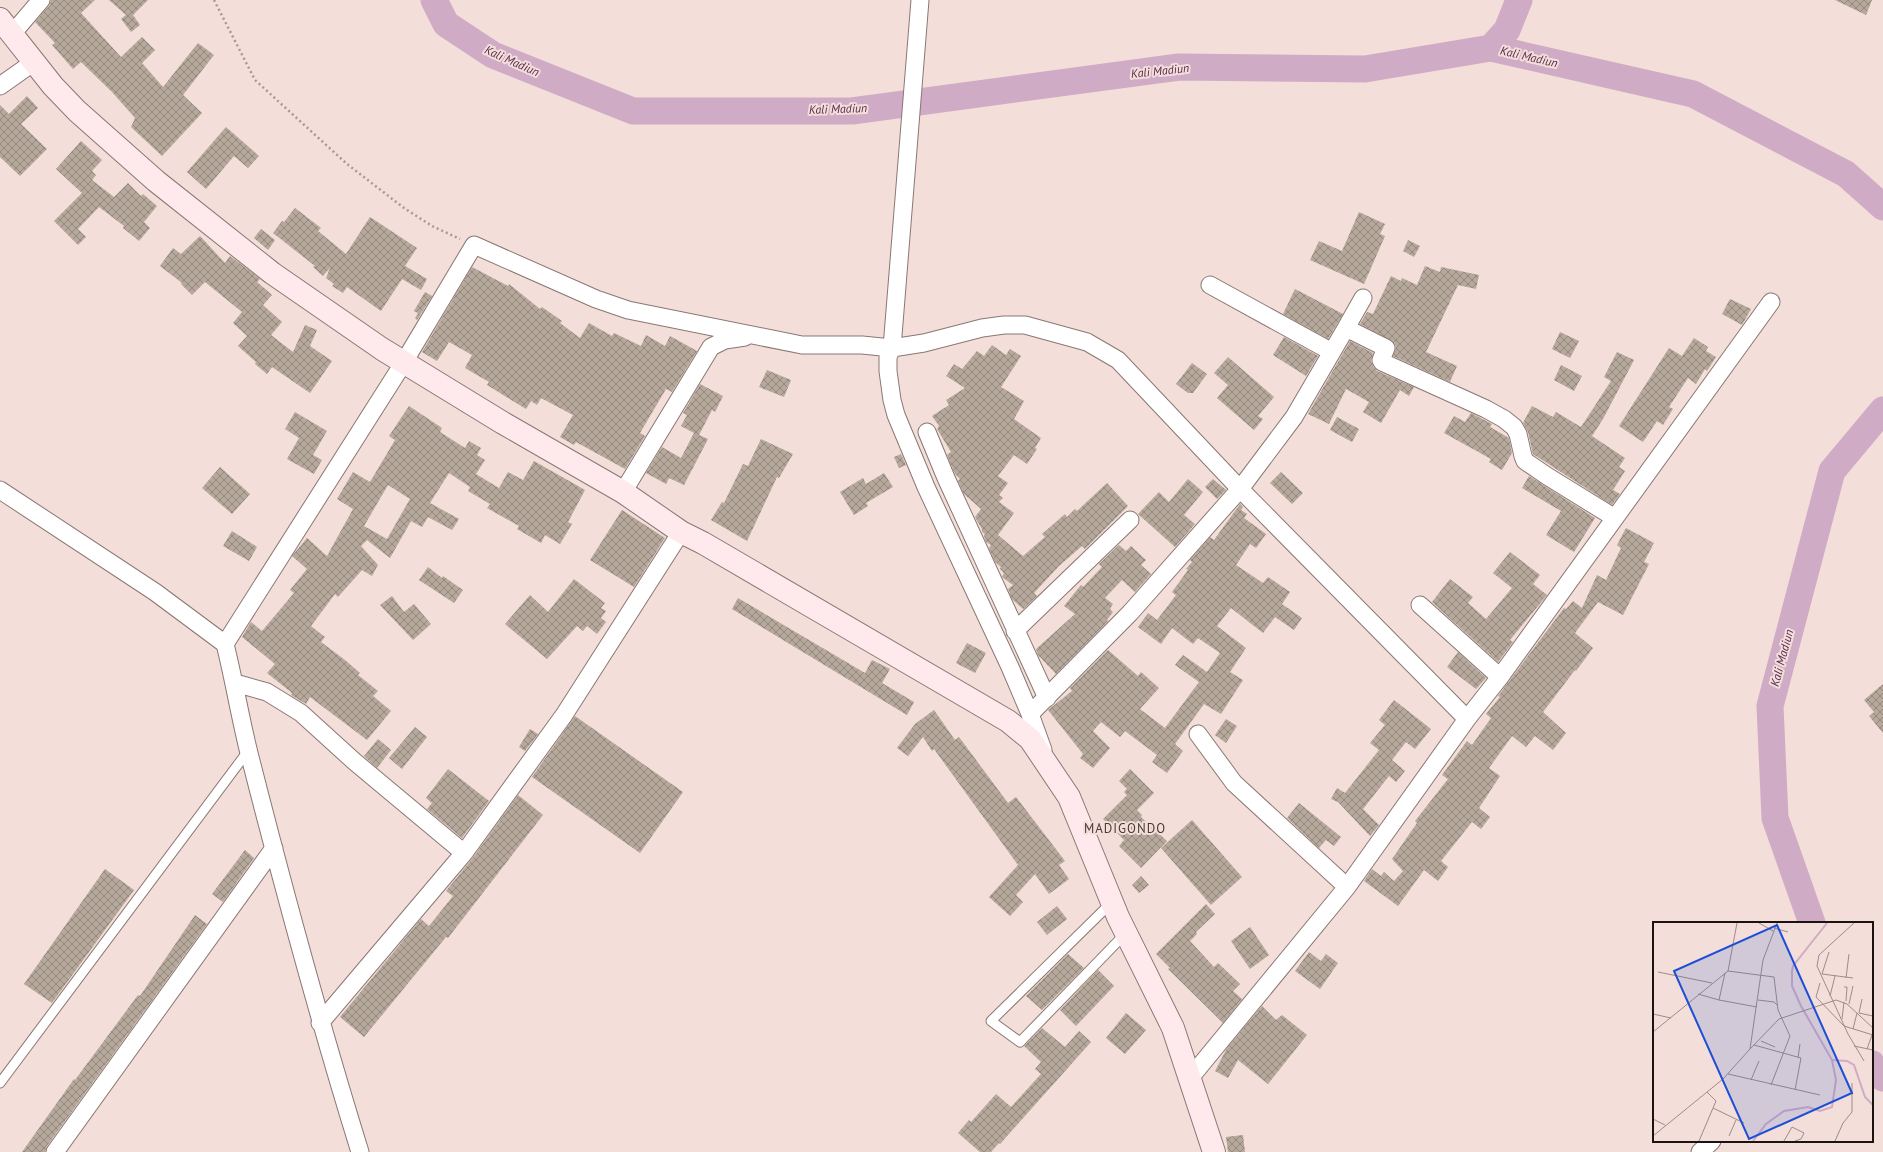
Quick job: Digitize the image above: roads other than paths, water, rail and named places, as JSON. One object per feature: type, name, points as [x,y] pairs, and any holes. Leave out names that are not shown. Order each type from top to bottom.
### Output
[{"type":"main road","points":[[6,26],[53,86],[97,129],[156,181],[220,234],[312,301],[404,362],[503,423],[623,492],[681,532],[703,543],[1008,721],[1030,739],[1069,797],[1112,902],[1173,1028],[1214,1152]]},
{"type":"street","points":[[6,26],[41,0]]},
{"type":"street","points":[[920,0],[892,348],[888,358],[888,371],[892,400],[896,415],[926,487],[1030,714],[1047,763]]},
{"type":"street","points":[[0,86],[34,62]]},
{"type":"street","points":[[225,644],[404,362],[474,245],[596,299],[628,310],[802,345],[862,345],[892,348],[924,343],[982,328],[1004,325],[1025,325],[1087,342],[1118,360],[1240,489],[1467,719]]},
{"type":"street","points":[[1210,285],[1332,352]]},
{"type":"street","points":[[1030,714],[1130,613],[1240,489],[1294,417],[1363,298]]},
{"type":"street","points":[[1190,1078],[1346,887],[1467,719],[1500,677],[1616,518],[1771,302]]},
{"type":"street","points":[[1346,328],[1386,348],[1381,360],[1382,362],[1486,409],[1504,419],[1511,424],[1518,434],[1525,461],[1616,518]]},
{"type":"street","points":[[623,492],[711,347],[725,340],[755,335]]},
{"type":"street","points":[[927,432],[1015,632],[1046,698]]},
{"type":"street","points":[[0,490],[156,592],[225,644],[235,683],[248,751],[320,1023],[360,1152]]},
{"type":"street","points":[[1015,632],[1130,520]]},
{"type":"street","points":[[320,1023],[464,853],[564,715],[681,532]]},
{"type":"street","points":[[1420,606],[1500,677]]},
{"type":"street","points":[[235,683],[267,692],[301,713],[355,762],[464,853]]},
{"type":"street","points":[[1198,734],[1234,783],[1346,887]]},
{"type":"street","points":[[55,1152],[274,848]]},
{"type":"street","points":[[1700,1152],[1711,1142]]},
{"type":"lane","points":[[0,1083],[177,844],[248,751]]},
{"type":"lane","points":[[1112,902],[991,1021],[1020,1042],[1126,933]]},
{"type":"waterway","name":"Kali Madiun","points":[[434,0],[446,24],[493,55],[633,111],[852,111],[1179,67],[1365,69],[1491,48],[1693,94],[1846,174],[1883,207]]},
{"type":"waterway","points":[[1491,48],[1507,30],[1519,0]]},
{"type":"waterway","name":"Kali Madiun","points":[[1812,922],[1775,818],[1770,706],[1832,471],[1883,410]]},
{"type":"waterway","name":"Kali Madiun","points":[[1873,1065],[1883,1078]]},
{"type":"district","name":"MADIGONDO","points":[[1125,828]]}]
